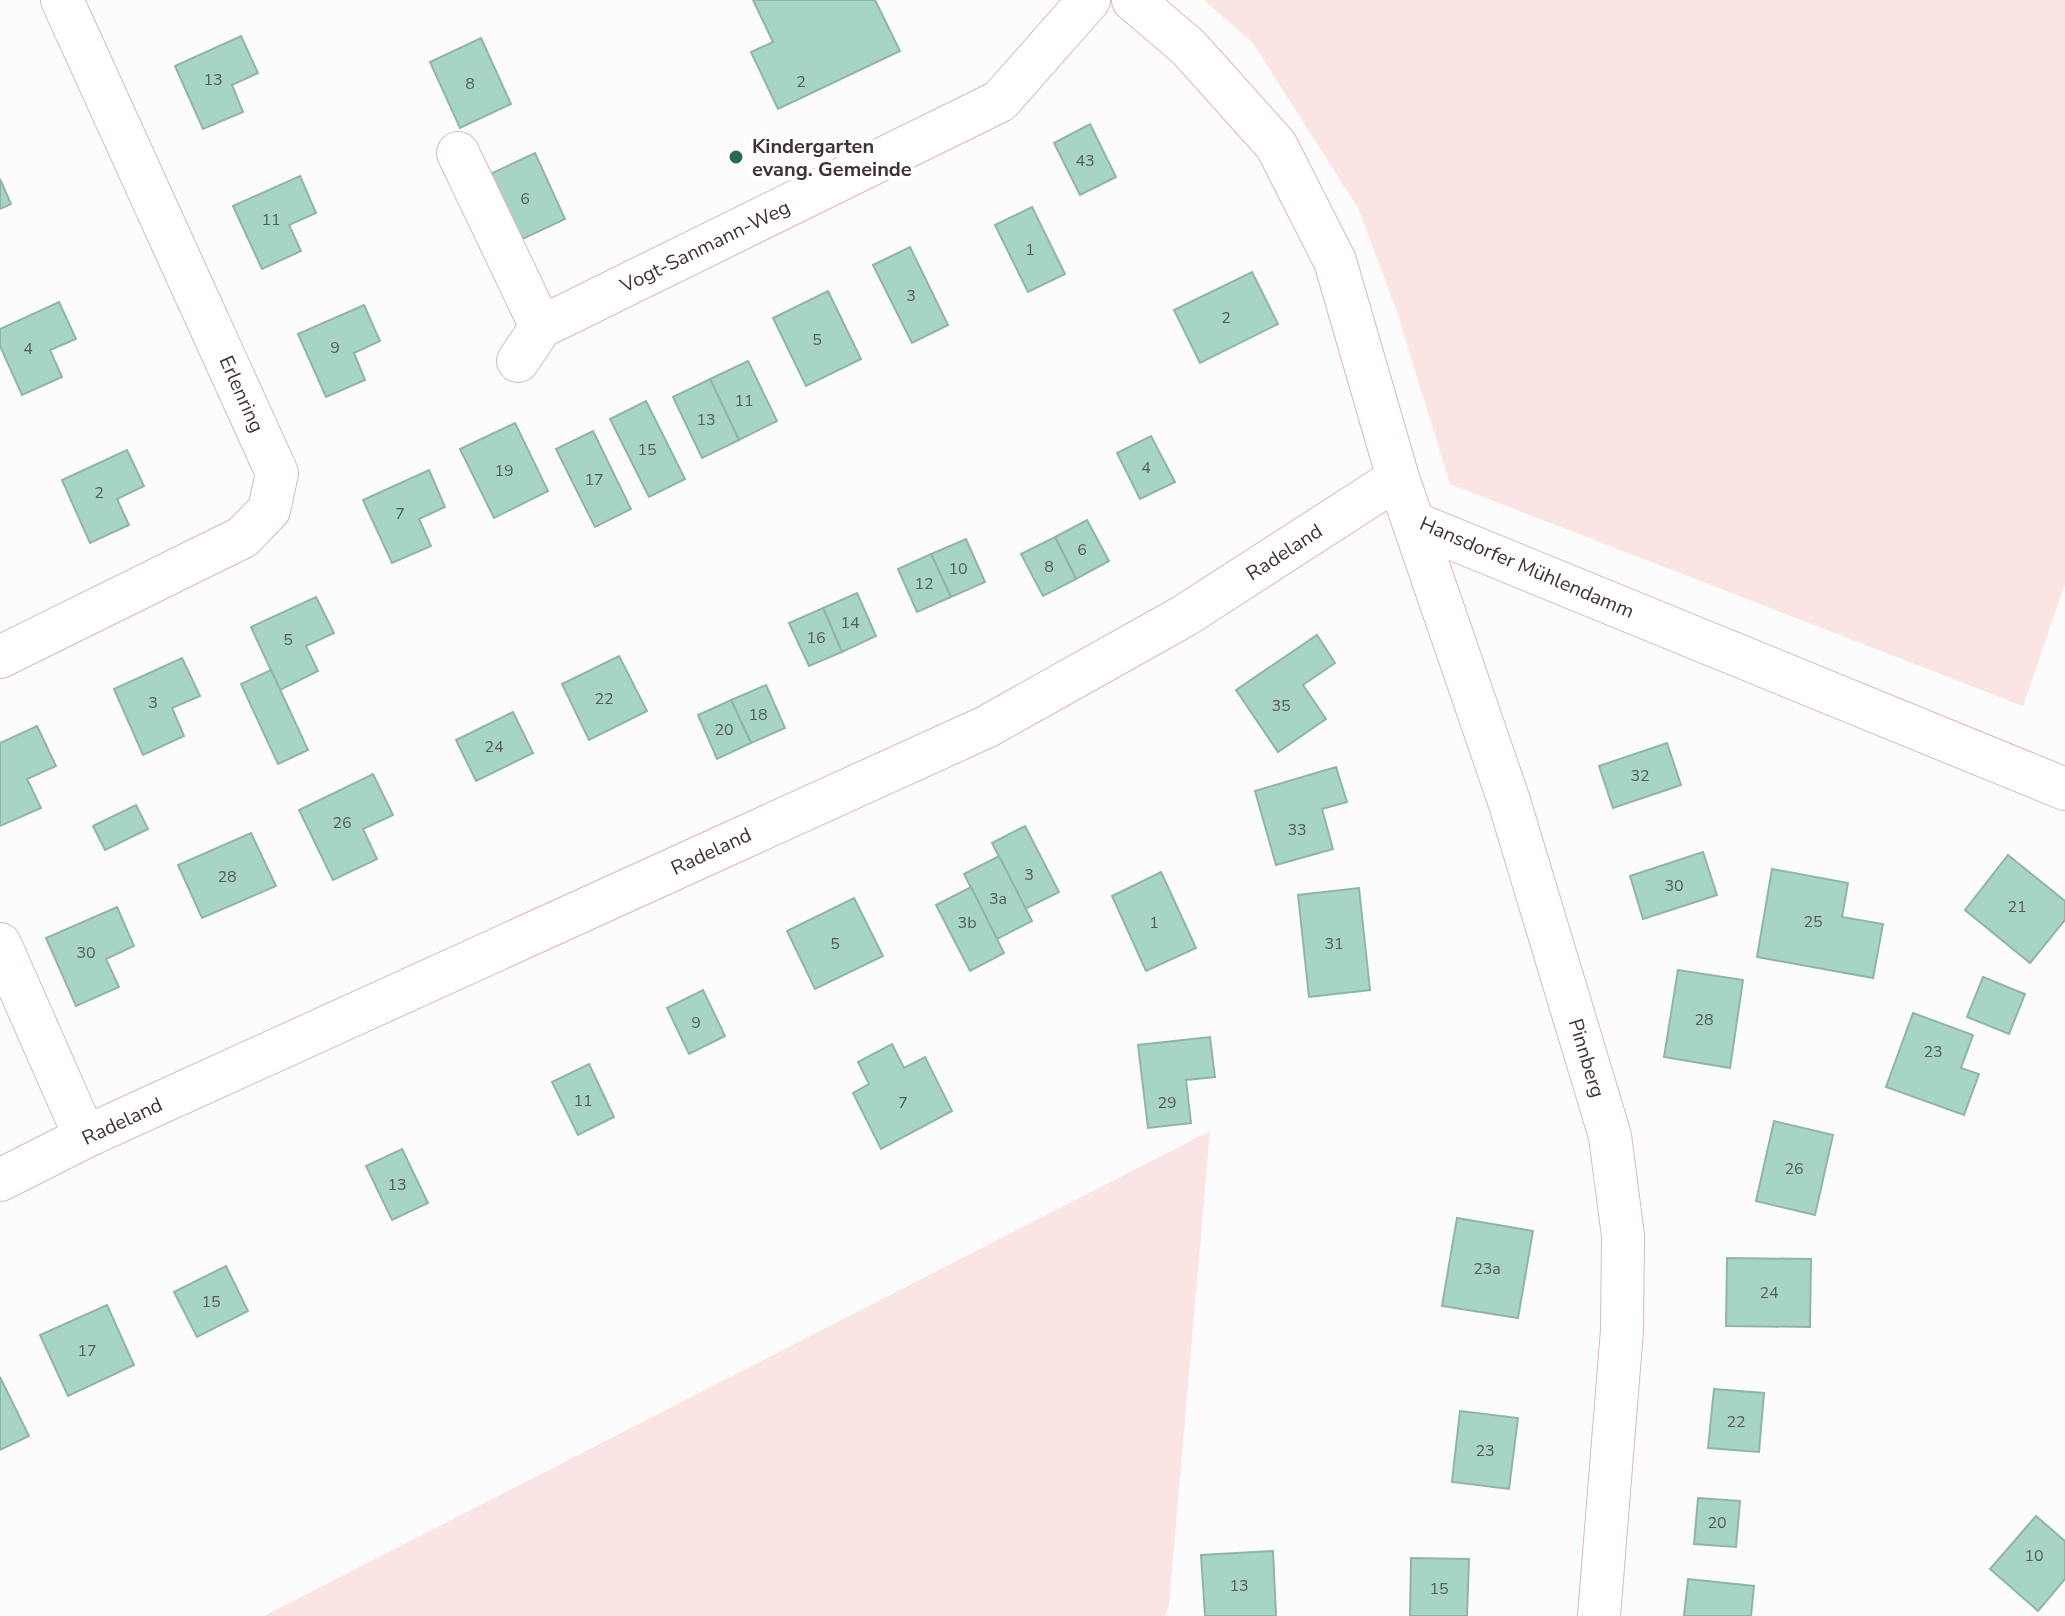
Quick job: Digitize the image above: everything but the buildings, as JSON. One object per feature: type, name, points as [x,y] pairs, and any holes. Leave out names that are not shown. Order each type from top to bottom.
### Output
[{"type":"street","name":"Erlenring","points":[[0,657],[243,537],[269,510],[277,473],[62,0]]},
{"type":"street","name":"Vogt-Sanmann-Weg","points":[[518,361],[541,327],[1000,101],[1089,0]]},
{"type":"street","name":"Hansdorfer Mühlendamm","points":[[1133,0],[1188,47],[1276,145],[1335,261],[1414,523],[2065,789]]},
{"type":"street","points":[[458,153],[541,327]]},
{"type":"street","name":"Radeland","points":[[0,1180],[85,1137],[986,727],[1184,616],[1398,478]]},
{"type":"street","name":"Pinnberg","points":[[1414,523],[1509,801],[1610,1136],[1623,1236],[1622,1330],[1599,1616]]},
{"type":"street","points":[[0,944],[85,1137]]},
{"type":"shaded area","points":[[1204,0],[2065,0],[2065,584],[2023,706],[1450,484],[1396,309],[1358,208],[1253,43]]},
{"type":"shaded area","points":[[1210,1131],[1169,1605],[1165,1616],[264,1616]]},
{"type":"place","name":"Kindergarten evang. Gemeinde","points":[[736,157]]}]
